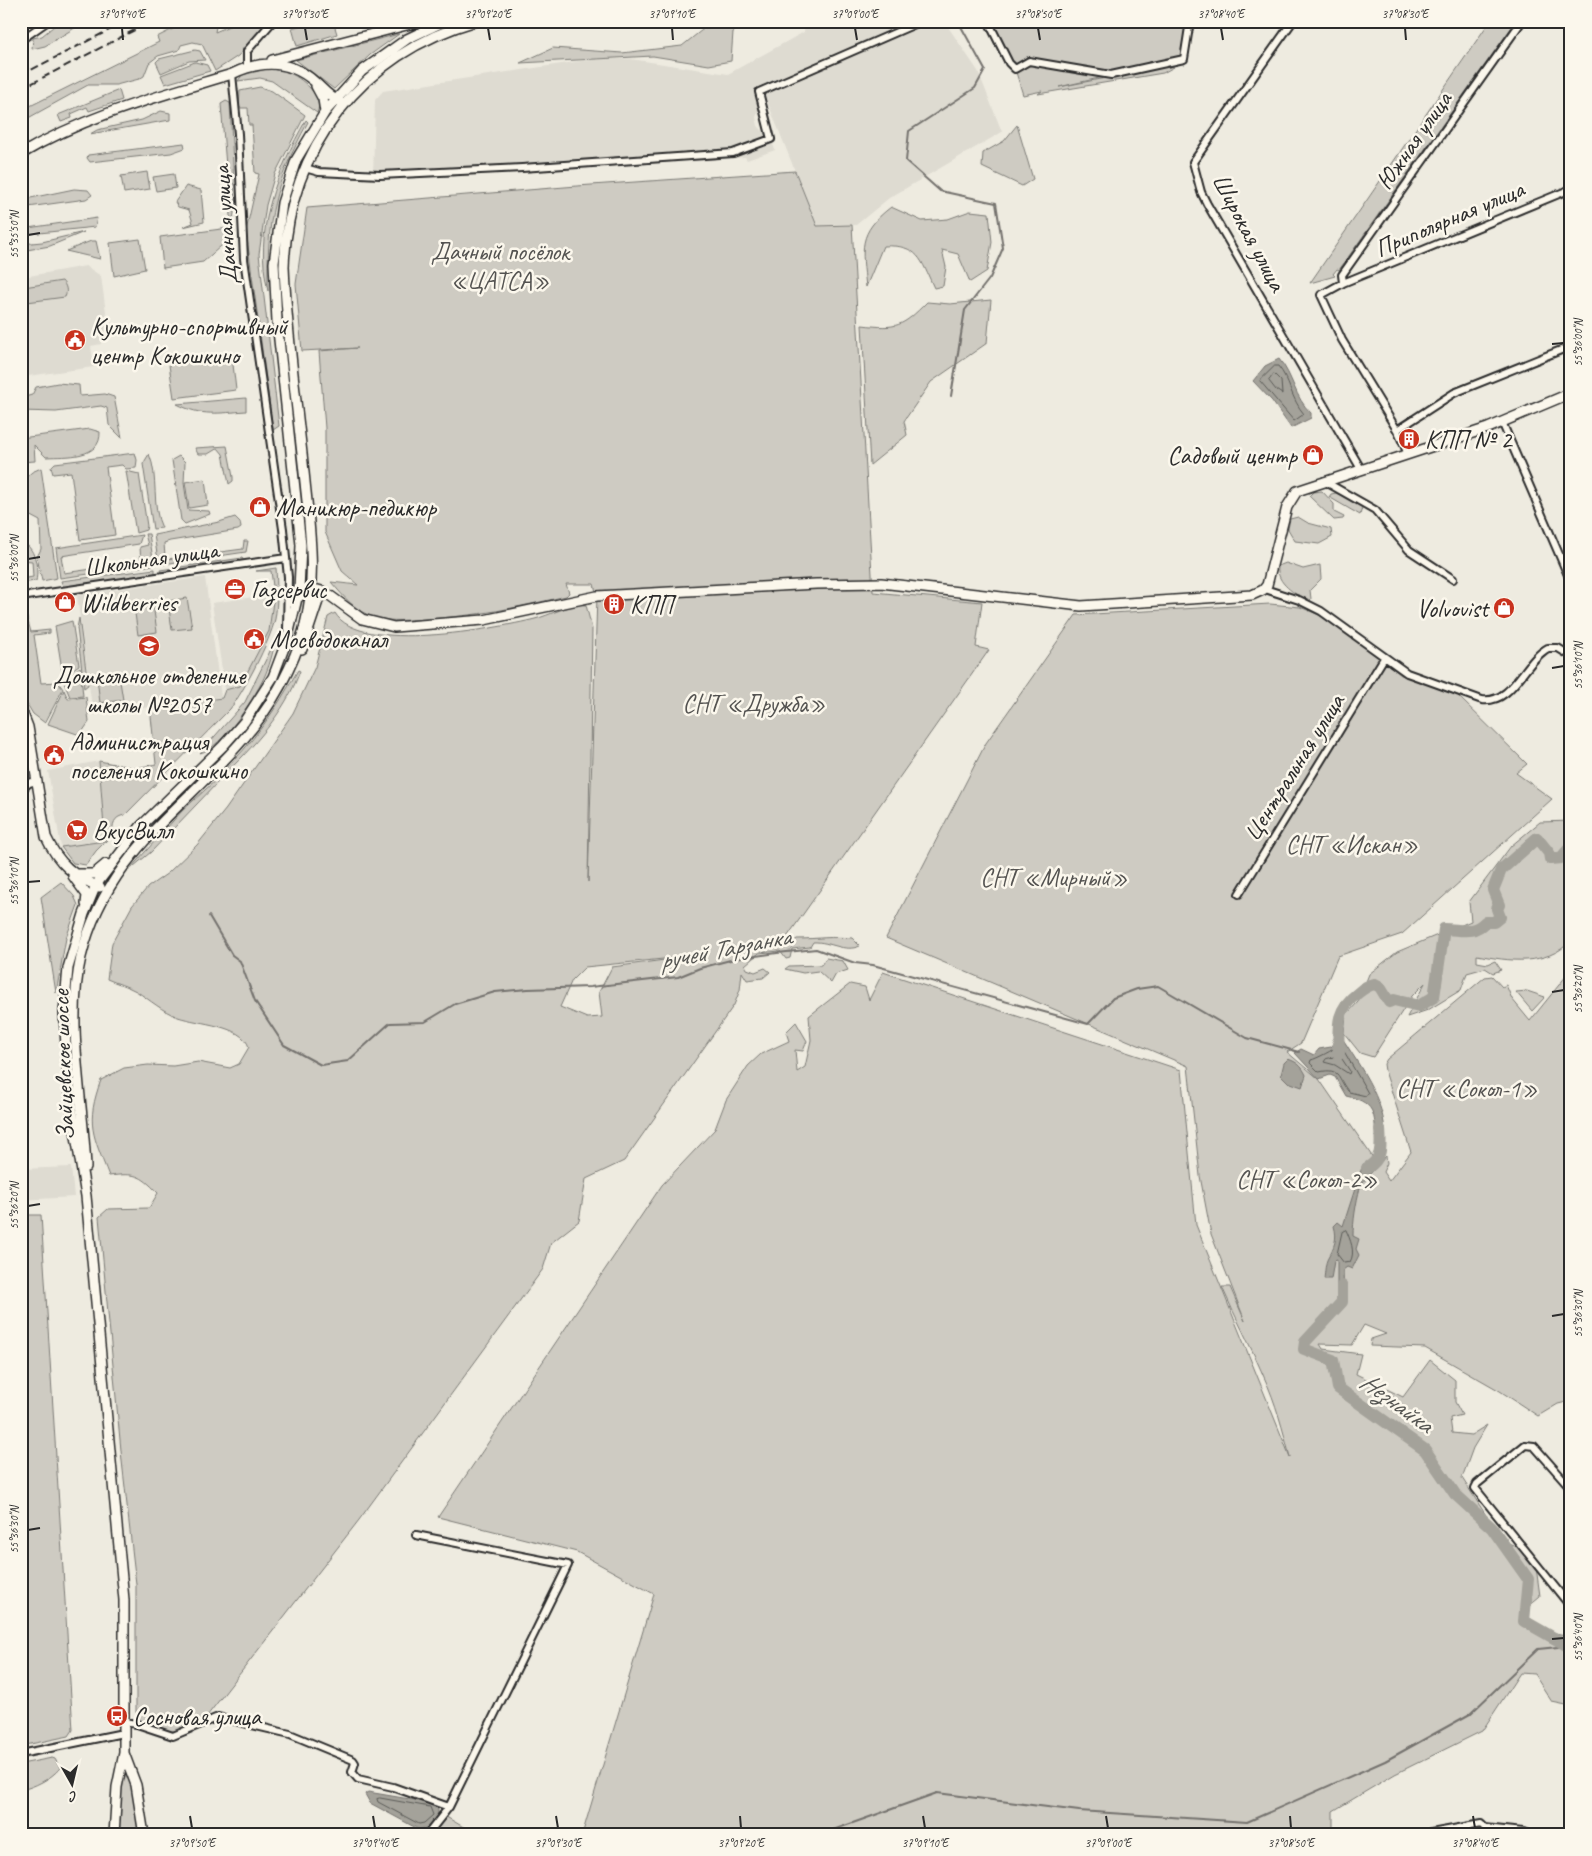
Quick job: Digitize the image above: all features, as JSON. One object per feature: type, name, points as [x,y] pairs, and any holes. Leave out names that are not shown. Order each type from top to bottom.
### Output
[{"type":"main road","points":[[21,154],[46,139],[85,121],[232,74],[247,67],[422,21]]},
{"type":"main road","name":"Зайцевское шоссе","points":[[86,1195],[72,1109],[64,1012],[68,968],[84,914],[96,885],[140,826],[223,746],[244,722],[273,678],[287,640],[296,605],[301,545],[277,321],[274,248],[282,203],[290,175],[305,142],[325,112],[362,71],[385,53],[416,34],[445,21]]},
{"type":"main road","name":"Зайцевское шоссе","points":[[86,1195],[84,1124],[75,1020],[79,969],[86,941],[108,890],[125,863],[152,830],[231,753],[250,730],[289,671],[304,628],[311,588],[311,534],[284,267],[289,219],[305,168],[328,123],[375,73],[408,50],[437,35],[476,21]]},
{"type":"main road","points":[[247,67],[281,63],[296,68],[312,79],[334,100],[343,102],[350,99]]},
{"type":"main road","points":[[312,79],[323,99],[325,112]]},
{"type":"main road","points":[[328,123],[334,100]]},
{"type":"main road","points":[[296,605],[302,592],[311,588],[325,592],[362,619],[381,625],[407,626],[484,620],[597,596],[816,584],[881,583],[1089,606],[1243,597],[1256,594],[1265,588],[1289,501],[1297,491],[1408,454],[1504,425],[1571,393]]},
{"type":"main road","points":[[301,545],[305,578],[311,588]]},
{"type":"main road","points":[[289,671],[307,640],[319,598],[325,592]]},
{"type":"main road","points":[[24,716],[46,837],[55,856],[69,870],[87,895],[84,914]]},
{"type":"main road","points":[[69,870],[82,875],[96,874],[140,826]]},
{"type":"main road","points":[[69,870],[108,890]]},
{"type":"main road","points":[[86,941],[96,908],[96,885]]},
{"type":"main road","points":[[86,1195],[125,1624],[124,1753],[117,1787],[114,1835]]},
{"type":"main road","points":[[124,1753],[136,1785],[144,1835]]},
{"type":"street","points":[[21,40],[48,21]]},
{"type":"street","points":[[247,67],[247,51],[273,21]]},
{"type":"street","points":[[305,168],[318,172],[380,174],[522,168],[733,153],[771,139],[759,92],[922,21]]},
{"type":"street","points":[[988,21],[1009,63],[1015,69],[1029,61],[1111,75],[1184,59],[1190,21]]},
{"type":"street","name":"Широкая улица","points":[[1293,21],[1193,162],[1201,192],[1207,204],[1361,469]]},
{"type":"street","name":"Южная улица","points":[[1343,283],[1342,275],[1522,21]]},
{"type":"street","name":"Дачная улица","points":[[232,74],[238,134],[243,256],[286,558],[289,592],[287,640]]},
{"type":"street","name":"Приполярная улица","points":[[1397,430],[1350,355],[1321,299],[1324,292],[1571,189]]},
{"type":"street","points":[[1408,454],[1397,430],[1454,393],[1571,346]]},
{"type":"street","points":[[1504,425],[1571,582]]},
{"type":"street","points":[[1324,481],[1375,510],[1409,550],[1453,579]]},
{"type":"street","name":"Школьная улица","points":[[21,597],[286,558]]},
{"type":"street","points":[[1265,588],[1299,600],[1321,611],[1383,660],[1407,673],[1488,701],[1501,697],[1548,648],[1558,648],[1571,656]]},
{"type":"street","name":"Центральная улица","points":[[1239,894],[1383,660]]},
{"type":"street","points":[[21,790],[35,777]]},
{"type":"street","points":[[1571,1488],[1534,1446],[1530,1444],[1525,1445],[1477,1484],[1475,1488],[1571,1607]]},
{"type":"street","points":[[416,1534],[568,1564],[450,1807],[427,1835]]},
{"type":"street","points":[[123,1722],[137,1724],[173,1736],[218,1718],[290,1734],[353,1760],[355,1763],[352,1772],[358,1779],[394,1787],[450,1807]]},
{"type":"street","points":[[21,1754],[123,1733]]},
{"type":"street","points":[[1420,1835],[1481,1824],[1484,1832],[1523,1832],[1531,1835]]},
{"type":"shaded area","points":[[805,21],[944,21],[978,71],[1002,132],[889,198],[856,225],[817,226],[765,96],[756,117],[758,126],[771,139],[775,150],[747,160],[745,157],[373,179],[375,100],[383,91],[601,58],[631,59],[728,74],[804,32]]},
{"type":"shaded area","points":[[86,266],[101,276],[109,334],[100,336],[101,344],[91,346],[94,367],[28,376],[21,332],[21,283],[29,276]]},
{"type":"shaded area","name":"Дошкольное отделение школы №2057","points":[[205,577],[221,697],[93,715],[77,595]]},
{"type":"shaded area","points":[[274,594],[269,631],[240,687],[225,690],[212,603]]},
{"type":"shaded area","points":[[99,761],[105,841],[61,847],[48,771]]},
{"type":"shaded area","points":[[71,1167],[74,1197],[21,1200],[21,1169]]},
{"type":"green space","points":[[60,21],[86,21],[45,46],[32,49],[33,38],[42,36]]},
{"type":"green space","points":[[189,21],[217,21],[215,32],[241,21],[269,21],[238,56],[215,71],[202,44],[193,42],[181,45],[179,50],[158,56],[149,63],[144,76],[139,79],[116,85],[88,85],[21,122],[21,111],[159,42],[157,37]]},
{"type":"green space","points":[[316,21],[333,21],[337,34],[297,46],[292,28]]},
{"type":"green space","points":[[728,21],[750,21],[733,32],[731,61],[709,65],[653,56],[520,63],[553,48],[622,53],[682,46],[702,30]]},
{"type":"green space","points":[[988,21],[1190,21],[1184,59],[1059,87],[1167,66],[1174,67],[1163,73],[1023,95],[1015,69]]},
{"type":"green space","points":[[1490,21],[1516,21],[1339,270],[1337,269],[1333,274],[1335,276],[1310,283]]},
{"type":"green space","points":[[399,34],[370,55],[334,89],[296,60]]},
{"type":"green space","points":[[195,50],[200,51],[205,60],[189,61],[161,73],[156,62],[159,59]]},
{"type":"green space","points":[[195,62],[207,65],[210,71],[165,84],[161,75]]},
{"type":"green space","points":[[267,69],[287,72],[305,83],[315,94],[318,101],[317,113],[272,81],[260,78],[238,81],[242,75]]},
{"type":"green space","points":[[260,87],[272,91],[305,115],[275,174],[266,205],[259,254],[279,426],[273,430],[246,231],[259,174],[255,173],[252,125],[249,125],[248,108],[239,108],[240,91]]},
{"type":"green space","points":[[119,90],[122,100],[89,111],[87,107],[71,114],[72,118],[61,122],[58,115]]},
{"type":"green space","points":[[226,101],[230,103],[235,207],[233,219],[230,216],[221,104]]},
{"type":"green space","points":[[161,111],[170,113],[170,120],[90,134],[97,130],[142,120]]},
{"type":"green space","points":[[306,120],[308,122],[287,165],[274,203],[269,243],[268,291],[264,269],[264,246],[270,202],[286,160]]},
{"type":"green space","points":[[1017,125],[1033,179],[1022,186],[982,167],[983,153],[1004,141]]},
{"type":"green space","points":[[184,143],[185,148],[171,153],[90,162],[87,158],[88,155]]},
{"type":"green space","points":[[795,171],[817,226],[852,225],[873,592],[982,602],[976,647],[989,650],[780,947],[783,949],[797,939],[838,937],[852,938],[860,946],[843,948],[813,942],[810,947],[792,949],[790,958],[786,959],[780,951],[759,953],[745,965],[747,969],[755,972],[765,968],[770,972],[763,978],[747,980],[742,972],[740,990],[734,1005],[624,1161],[586,1179],[579,1221],[551,1243],[543,1269],[359,1520],[207,1716],[177,1732],[167,1733],[140,1720],[136,1712],[136,1584],[122,1461],[99,1217],[108,1209],[149,1208],[158,1193],[136,1176],[109,1176],[95,1139],[92,1119],[93,1108],[101,1080],[124,1068],[148,1065],[173,1066],[198,1062],[230,1068],[239,1064],[249,1047],[238,1034],[219,1026],[172,1015],[136,991],[107,979],[112,943],[132,906],[148,887],[168,873],[197,845],[226,809],[293,713],[315,667],[328,617],[335,613],[349,625],[371,633],[398,636],[429,635],[490,628],[540,617],[575,606],[586,605],[592,629],[588,882],[597,596],[594,584],[566,584],[569,593],[566,596],[513,608],[480,614],[414,620],[376,618],[356,608],[346,598],[331,582],[358,585],[342,571],[325,532],[325,428],[319,351],[358,348],[302,351],[296,284],[307,208],[577,186]],"holes":[[[702,955],[612,967],[599,992],[602,1017],[587,1018],[560,1007],[572,980],[585,967]]]},
{"type":"green space","points":[[147,172],[150,189],[124,193],[121,176]]},
{"type":"green space","points":[[174,174],[176,188],[156,191],[153,177]]},
{"type":"green space","points":[[186,186],[201,190],[204,222],[183,227],[193,223],[189,210],[178,207],[175,202]]},
{"type":"green space","points":[[74,189],[88,190],[92,195],[86,199],[21,208],[21,200]]},
{"type":"green space","points":[[891,207],[922,221],[948,219],[970,211],[989,213],[992,242],[987,271],[970,282],[958,254],[942,250],[946,267],[943,286],[934,288],[922,262],[912,251],[895,246],[883,246],[866,287],[863,262],[864,242],[872,225]]},
{"type":"green space","points":[[97,218],[95,227],[21,235],[21,229]]},
{"type":"green space","points":[[229,228],[230,238],[203,262],[163,268],[160,237]]},
{"type":"green space","points":[[84,232],[50,246],[21,251],[21,244],[42,242]]},
{"type":"green space","points":[[140,239],[145,269],[114,276],[110,243]]},
{"type":"green space","points":[[91,241],[96,241],[100,259],[66,251]]},
{"type":"green space","points":[[62,281],[66,288],[65,297],[27,302],[22,299],[21,290],[24,287]]},
{"type":"green space","points":[[991,300],[987,343],[931,382],[904,421],[907,435],[870,465],[862,325],[884,327],[899,324],[911,317],[927,302],[950,304]]},
{"type":"green space","points":[[232,356],[236,390],[174,398],[169,365]]},
{"type":"green space","points":[[58,383],[79,385],[80,396],[105,394],[114,397],[122,438],[109,425],[107,408],[101,406],[56,412],[21,411],[21,398],[32,395],[36,387]]},
{"type":"green space","points":[[246,398],[246,411],[203,412],[177,404]]},
{"type":"green space","points":[[90,429],[100,432],[99,441],[89,452],[73,456],[46,457],[34,445],[35,461],[21,462],[21,438]]},
{"type":"green space","points":[[227,446],[233,477],[233,481],[229,484],[223,454],[218,448],[208,454],[198,454],[195,448]]},
{"type":"green space","points":[[135,453],[137,460],[136,468],[126,469],[122,465],[106,467],[115,535],[80,540],[71,472],[53,474],[51,467],[55,463]]},
{"type":"green space","points":[[149,454],[154,472],[157,510],[162,528],[153,529],[143,464]]},
{"type":"green space","points":[[179,456],[185,462],[184,483],[188,510],[209,511],[210,514],[185,524],[181,520],[172,460]]},
{"type":"green space","points":[[41,468],[57,578],[42,581],[37,557],[41,549],[40,521],[21,511],[22,481],[32,472]]},
{"type":"green space","points":[[126,471],[139,474],[147,526],[146,530],[136,533]]},
{"type":"green space","points":[[205,479],[208,505],[189,508],[185,482]]},
{"type":"green space","points":[[1322,491],[1334,504],[1334,512],[1344,517],[1343,519],[1334,520],[1309,496],[1313,492]]},
{"type":"green space","points":[[1336,493],[1363,504],[1360,515],[1329,497],[1331,494]]},
{"type":"green space","points":[[235,517],[240,522],[241,528],[238,530],[164,543],[165,557],[162,560],[158,560],[154,535]]},
{"type":"green space","points":[[1298,517],[1308,523],[1331,529],[1332,537],[1319,544],[1295,541],[1288,529],[1290,519]]},
{"type":"green space","points":[[145,534],[149,534],[154,565],[60,578],[56,548],[142,535],[139,544],[61,556],[64,573],[141,562],[140,547],[148,545]]},
{"type":"green space","points":[[244,541],[248,541],[246,552],[163,564],[167,559],[243,549]]},
{"type":"green space","points":[[21,542],[30,548],[35,558],[36,581],[21,583],[21,579],[33,577],[32,561],[21,560]]},
{"type":"green space","points":[[242,558],[244,561],[162,574],[160,570]]},
{"type":"green space","points":[[1286,563],[1303,569],[1320,565],[1321,579],[1310,590],[1311,599],[1308,602],[1287,587],[1280,578],[1278,566]]},
{"type":"green space","points":[[276,568],[277,606],[275,619],[256,666],[236,701],[125,815],[116,819],[113,824],[112,835],[96,851],[86,865],[73,863],[61,847],[105,841],[99,761],[136,768],[156,764],[150,707],[222,698],[225,690],[240,686],[269,631],[274,594],[271,571],[256,571]]},
{"type":"green space","points":[[155,569],[155,575],[66,587],[63,586],[61,581]]},
{"type":"green space","points":[[187,598],[192,628],[172,630],[168,601]]},
{"type":"green space","points":[[23,604],[31,632],[50,630],[50,633],[34,635],[41,683],[58,682],[63,689],[45,723],[33,714],[21,694],[21,605]]},
{"type":"green space","points":[[153,604],[157,632],[138,635],[134,606]]},
{"type":"green space","points":[[1270,604],[1300,607],[1317,614],[1337,625],[1401,675],[1453,691],[1527,764],[1516,773],[1552,799],[1402,934],[1338,956],[1301,1043],[1287,1052],[1319,1079],[1378,1165],[1386,1156],[1387,1163],[1383,1172],[1389,1181],[1411,1152],[1385,1071],[1384,1064],[1387,1059],[1485,977],[1492,976],[1502,987],[1506,985],[1512,999],[1530,1021],[1571,970],[1571,1401],[1558,1404],[1538,1416],[1500,1391],[1425,1348],[1370,1346],[1371,1339],[1386,1334],[1364,1325],[1352,1345],[1320,1344],[1323,1349],[1361,1354],[1356,1374],[1403,1397],[1430,1360],[1455,1380],[1455,1402],[1462,1415],[1450,1418],[1452,1433],[1471,1435],[1487,1425],[1473,1448],[1462,1478],[1502,1540],[1522,1549],[1536,1567],[1540,1596],[1521,1612],[1550,1632],[1571,1636],[1571,1706],[1552,1702],[1534,1674],[1520,1673],[1482,1731],[1395,1774],[1333,1811],[1333,1835],[582,1835],[654,1594],[577,1552],[438,1517],[662,1185],[715,1129],[726,1100],[748,1066],[761,1054],[789,1041],[786,1032],[796,1022],[807,1041],[803,1051],[795,1050],[797,1072],[805,1067],[811,1040],[809,1016],[850,984],[865,987],[869,1000],[883,972],[1181,1070],[1196,1225],[1290,1457],[1268,1387],[1222,1287],[1230,1287],[1245,1321],[1211,1234],[1200,1176],[1188,1066],[886,938],[986,743],[1076,615]]},
{"type":"green space","points":[[79,618],[88,685],[84,688],[77,628]]},
{"type":"green space","points":[[72,621],[79,665],[63,676],[55,626]]},
{"type":"green space","points":[[276,639],[266,673],[247,706],[218,742],[200,753],[245,702]]},
{"type":"green space","points":[[80,667],[83,696],[70,697],[63,680]]},
{"type":"green space","points":[[298,670],[300,671],[294,686],[267,729],[222,777],[219,775],[243,751],[263,726]]},
{"type":"green space","points":[[119,675],[123,700],[100,703],[97,678]]},
{"type":"green space","points":[[64,690],[68,699],[86,697],[89,722],[80,735],[48,724]]},
{"type":"green space","points":[[217,779],[219,781],[151,852],[128,871],[182,811]]},
{"type":"green space","points":[[1571,821],[1571,941],[1550,955],[1526,960],[1477,955],[1477,962],[1488,964],[1495,961],[1501,970],[1493,973],[1485,968],[1467,973],[1461,990],[1428,1010],[1407,1017],[1425,983],[1412,996],[1373,1057],[1360,1053],[1344,1033],[1346,1015],[1358,1002],[1369,974],[1397,952],[1471,921],[1469,902],[1511,846],[1540,822]]},
{"type":"green space","points":[[61,882],[74,896],[78,905],[66,938],[56,993],[41,897]]},
{"type":"green space","points":[[826,958],[843,961],[848,970],[836,974],[831,983],[818,971],[803,973],[785,969],[789,966],[821,965]]},
{"type":"green space","points":[[1527,991],[1545,997],[1532,1011],[1516,992]]},
{"type":"green space","points":[[21,1215],[41,1215],[73,1730],[69,1736],[21,1746]]},
{"type":"green space","points":[[124,1757],[131,1773],[143,1835],[116,1835]]},
{"type":"green space","points":[[55,1759],[60,1768],[42,1782],[21,1790],[21,1764]]},
{"type":"green space","points":[[443,1815],[477,1835],[441,1835],[433,1829]]},
{"type":"water","points":[[1279,359],[1305,407],[1311,413],[1311,418],[1291,428],[1272,401],[1253,381],[1265,366]]},
{"type":"water","points":[[1341,1036],[1365,1074],[1378,1103],[1383,1117],[1384,1146],[1377,1146],[1373,1113],[1370,1108],[1357,1099],[1346,1096],[1335,1077],[1330,1075],[1319,1079],[1295,1053],[1301,1049],[1314,1055],[1319,1049],[1331,1047]]},
{"type":"water","points":[[1288,1059],[1299,1065],[1306,1075],[1302,1087],[1288,1082],[1281,1075],[1284,1063]]},
{"type":"water","points":[[1378,1156],[1381,1158],[1377,1166],[1364,1180],[1360,1188],[1354,1218],[1353,1236],[1359,1239],[1356,1249],[1359,1255],[1352,1269],[1347,1267],[1343,1270],[1344,1302],[1340,1302],[1337,1287],[1337,1260],[1334,1261],[1331,1279],[1324,1279],[1326,1262],[1335,1243],[1334,1226],[1338,1222],[1343,1226],[1363,1164],[1370,1164]]},
{"type":"water","points":[[368,1792],[433,1803],[438,1809],[438,1818],[426,1828],[418,1829],[370,1803],[365,1794]]},
{"type":"waterway","points":[[951,396],[965,310],[990,278],[1003,248],[996,203],[940,191],[906,161],[909,131],[975,88],[985,70],[958,21]]},
{"type":"waterway","name":"Незнайка","points":[[1339,1054],[1338,1035],[1340,1020],[1345,1006],[1351,999],[1364,988],[1375,984],[1380,987],[1389,1002],[1394,1000],[1419,1006],[1434,997],[1444,929],[1476,929],[1485,922],[1494,922],[1500,917],[1497,909],[1499,905],[1493,890],[1501,870],[1537,838],[1549,853],[1550,859],[1561,858],[1568,850],[1571,850]]},
{"type":"waterway","name":"ручей Тарзанка","points":[[209,916],[232,955],[240,961],[255,1001],[284,1045],[321,1065],[348,1061],[390,1023],[425,1022],[455,1004],[495,992],[590,987],[678,977],[700,968],[734,959],[816,949],[855,963],[873,965],[1088,1024],[1113,998],[1137,989],[1158,986],[1247,1038],[1299,1052]]},
{"type":"waterway","name":"Незнайка","points":[[1367,1168],[1376,1160],[1380,1152],[1380,1129]]},
{"type":"waterway","name":"Незнайка","points":[[1342,1286],[1342,1302],[1305,1342],[1304,1349],[1333,1360],[1338,1388],[1425,1450],[1455,1494],[1492,1528],[1528,1579],[1524,1621],[1568,1646]]},
{"type":"waterway","points":[[819,1835],[937,1793],[1079,1811],[1247,1822],[1385,1761],[1470,1714],[1538,1649],[1568,1646],[1571,1650]]},
{"type":"railway","points":[[21,75],[127,21]]},
{"type":"railway","points":[[21,89],[152,21]]},
{"type":"place","name":"Культурно-спортивный центр Кокошкино","points":[[75,340]]},
{"type":"place","name":"КПП № 2","points":[[1409,439]]},
{"type":"place","name":"Садовый центр","points":[[1313,455]]},
{"type":"place","name":"Маникюр-педикюр","points":[[260,507]]},
{"type":"place","name":"Газсервис","points":[[235,589]]},
{"type":"place","name":"Wildberries","points":[[65,602]]},
{"type":"place","name":"КПП","points":[[614,604]]},
{"type":"place","name":"Volvovist","points":[[1504,608]]},
{"type":"place","name":"Мосводоканал","points":[[254,639]]},
{"type":"place","name":"Дошкольное отделение школы №2057","points":[[149,646]]},
{"type":"place","name":"Администрация поселения Кокошкино","points":[[54,755]]},
{"type":"place","name":"ВкусВилл","points":[[77,830]]},
{"type":"place","name":"Сосновая улица","points":[[117,1716]]},
{"type":"park label","name":"Дачный посёлок «ЦАТСА»","points":[[500,266]]},
{"type":"park label","name":"СНТ «Дружба»","points":[[754,703]]},
{"type":"park label","name":"СНТ «Искан»","points":[[1352,844]]},
{"type":"park label","name":"СНТ «Мирный»","points":[[1054,877]]},
{"type":"park label","name":"СНТ «Сокол-1»","points":[[1467,1088]]},
{"type":"park label","name":"СНТ «Сокол-2»","points":[[1307,1179]]}]
